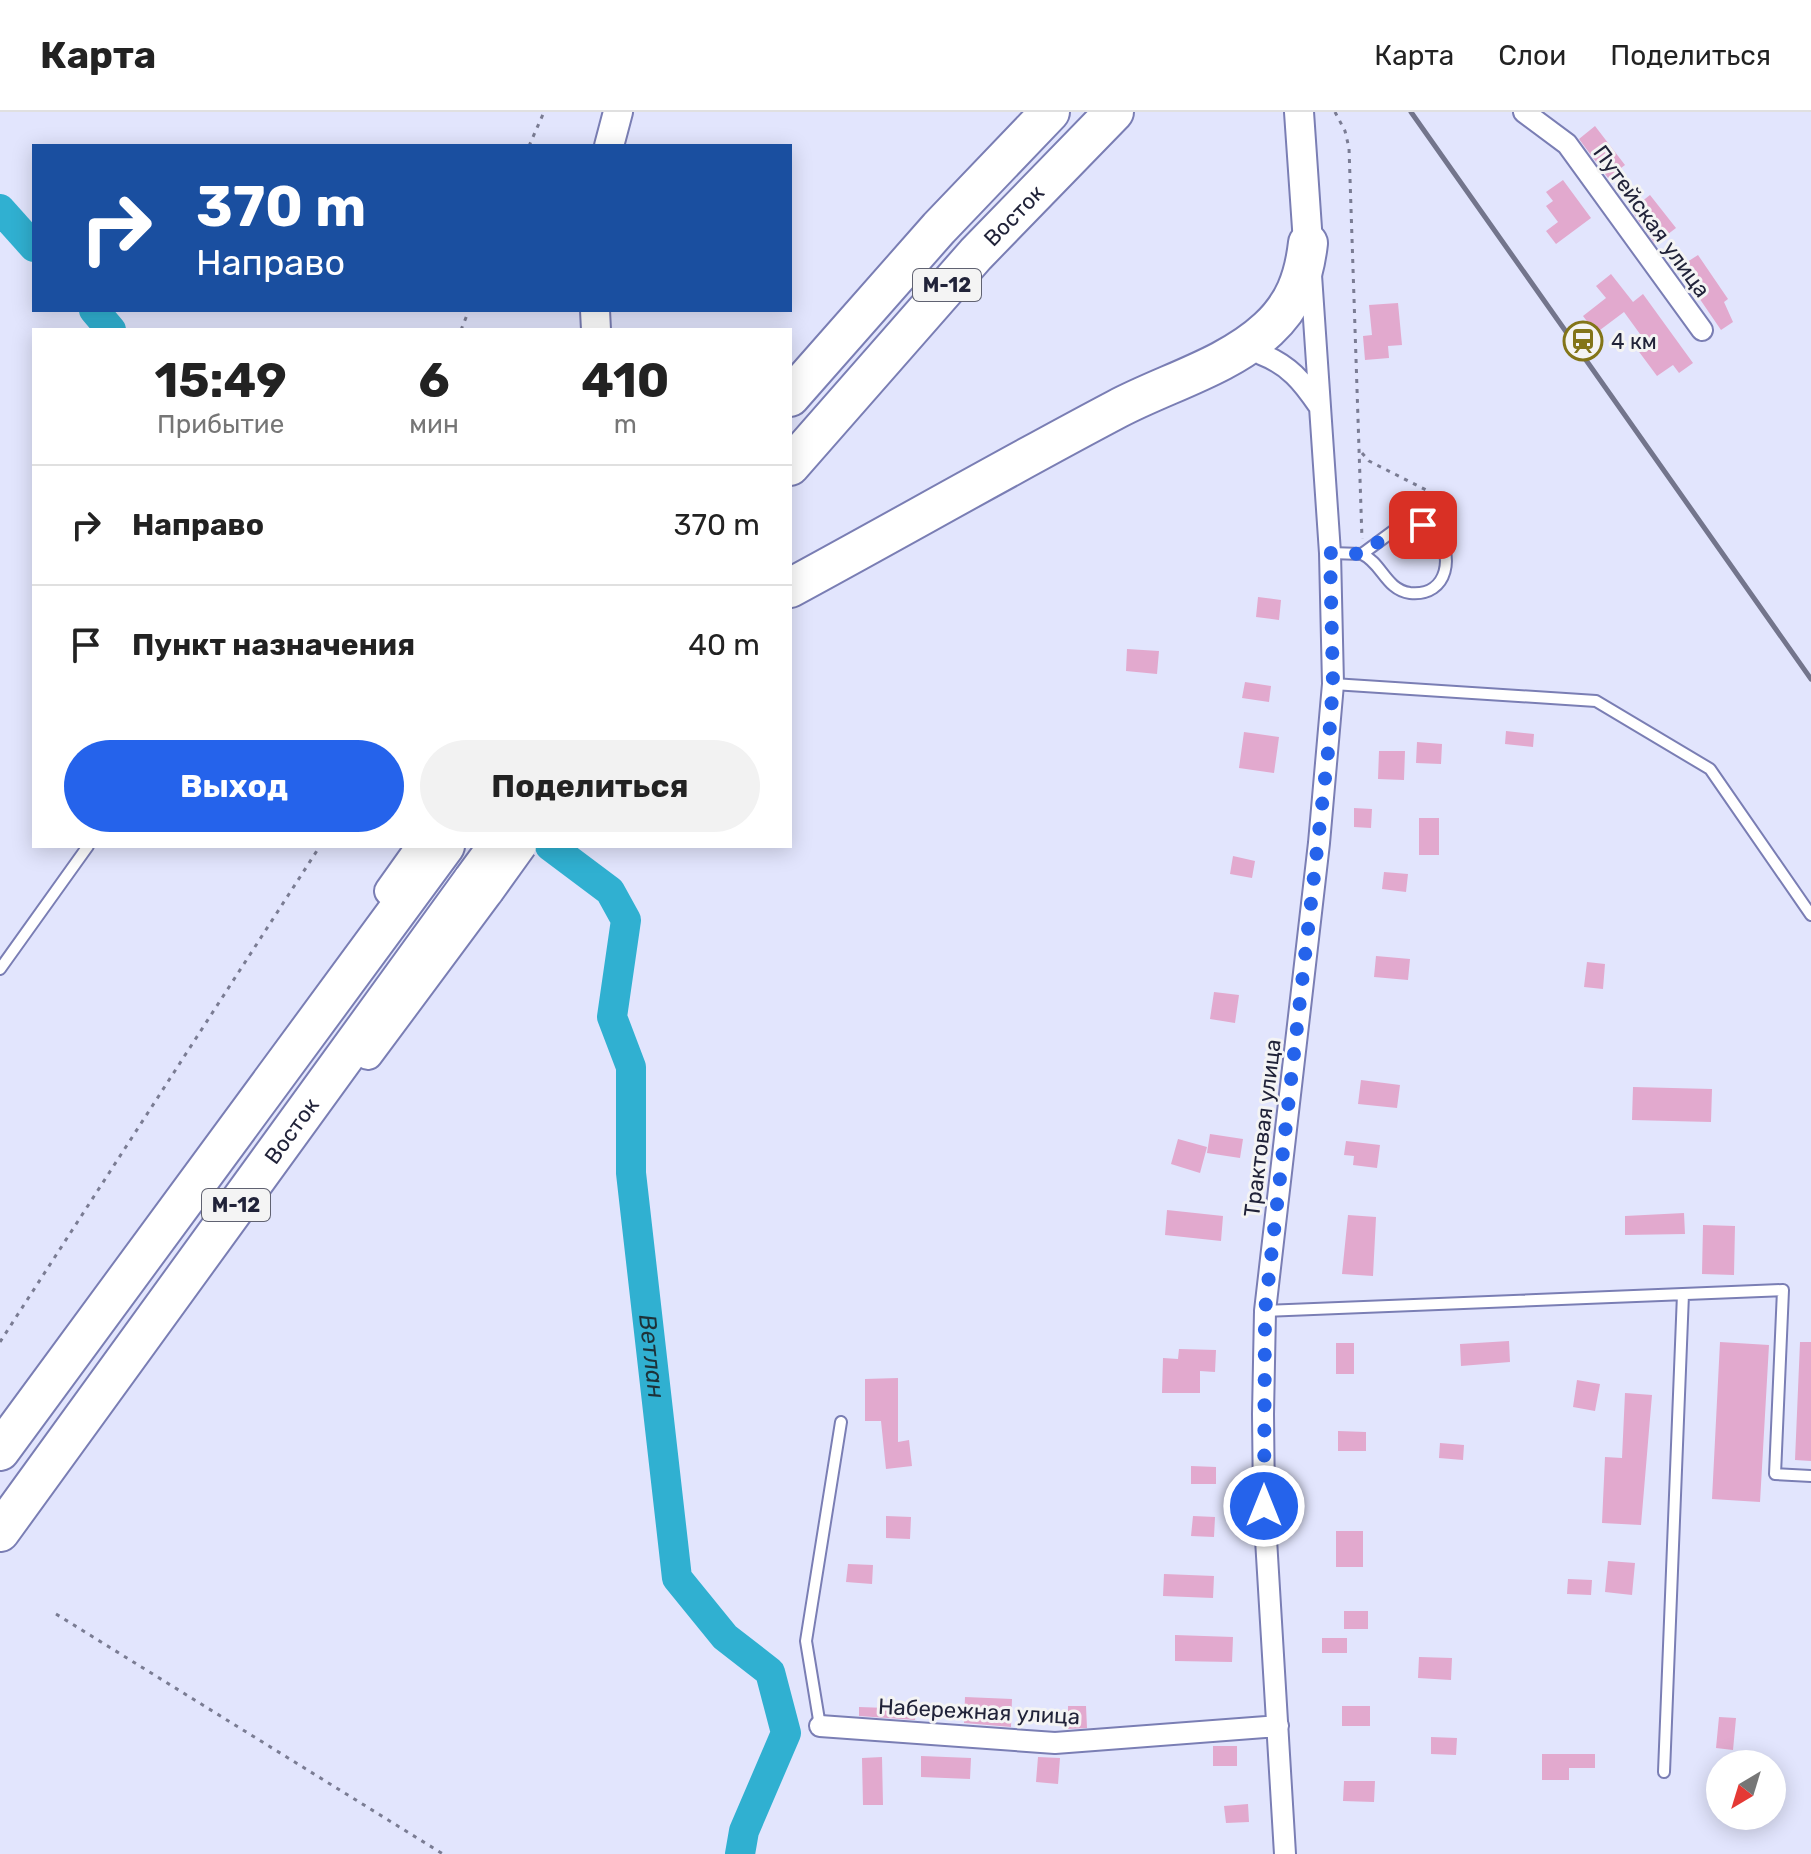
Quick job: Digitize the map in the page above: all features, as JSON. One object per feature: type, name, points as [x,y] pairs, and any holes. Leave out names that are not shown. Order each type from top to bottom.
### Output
[{"type":"highway","name":"Восток","points":[[792,395],[939,228],[1050,112]]},
{"type":"highway","name":"Восток","points":[[792,464],[976,254],[1114,112]]},
{"type":"highway","points":[[792,587],[1120,408],[1249,344],[1283,314],[1295,296],[1305,274],[1308,243]]},
{"type":"highway","name":"Восток","points":[[0,1532],[188,1270],[481,886],[497,848]]},
{"type":"highway","name":"Восток","points":[[0,1451],[435,849]]},
{"type":"main road","points":[[610,144],[618,112]]},
{"type":"main road","points":[[1299,112],[1308,243]]},
{"type":"main road","points":[[481,886],[520,848]]},
{"type":"street","name":"Путейская улица","points":[[1524,112],[1567,144],[1702,330]]},
{"type":"street","name":"Трактовая улица","points":[[1285,1854],[1264,1506],[1265,1311],[1319,843],[1333,684],[1330,553],[1308,243]]},
{"type":"street","points":[[1261,354],[1281,362],[1299,377],[1321,408]]},
{"type":"street","name":"Набережная улица","points":[[820,1726],[1055,1743],[1278,1726]]},
{"type":"lane","points":[[1330,553],[1362,554],[1372,558],[1390,584],[1399,590],[1420,592],[1439,582],[1445,572],[1447,550],[1440,536],[1423,525],[1400,526],[1362,554]]},
{"type":"lane","points":[[1333,684],[1596,701],[1710,769],[1811,915]]},
{"type":"lane","points":[[0,969],[87,848]]},
{"type":"lane","points":[[1265,1311],[1783,1290],[1775,1474],[1811,1476]]},
{"type":"lane","points":[[1664,1772],[1683,1294]]},
{"type":"lane","points":[[820,1726],[806,1641],[841,1422]]},
{"type":"path","points":[[530,144],[544,112]]},
{"type":"path","points":[[1335,112],[1345,131],[1349,148],[1362,554]]},
{"type":"path","points":[[1361,452],[1369,461],[1440,497],[1445,503],[1446,519],[1440,536]]},
{"type":"path","points":[[0,1342],[319,848]]},
{"type":"path","points":[[56,1614],[443,1854]]},
{"type":"building","points":[[1595,126],[1625,165],[1608,178],[1579,139]]},
{"type":"building","points":[[1563,180],[1591,218],[1556,244],[1546,231],[1558,222],[1546,206],[1553,201],[1546,192]]},
{"type":"building","points":[[1650,195],[1676,228],[1655,244],[1631,210]]},
{"type":"building","points":[[1698,255],[1728,299],[1724,302],[1733,322],[1721,330],[1682,273],[1688,269],[1684,264]]},
{"type":"building","points":[[1611,274],[1633,302],[1643,294],[1693,363],[1679,373],[1673,365],[1657,376],[1631,341],[1640,334],[1624,312],[1596,333],[1583,316],[1606,298],[1596,286]]},
{"type":"building","points":[[1398,303],[1402,345],[1388,346],[1389,358],[1365,360],[1363,336],[1372,335],[1369,305]]},
{"type":"building","points":[[1258,597],[1281,600],[1279,620],[1256,617]]},
{"type":"building","points":[[1127,649],[1159,651],[1157,674],[1126,671]]},
{"type":"building","points":[[1245,682],[1271,686],[1269,702],[1242,698]]},
{"type":"building","points":[[1506,731],[1534,734],[1533,747],[1505,744]]},
{"type":"building","points":[[1244,732],[1279,737],[1274,773],[1239,768]]},
{"type":"building","points":[[1417,742],[1442,744],[1441,764],[1416,763]]},
{"type":"building","points":[[1379,751],[1405,751],[1404,780],[1378,779]]},
{"type":"building","points":[[1354,808],[1372,809],[1371,828],[1354,827]]},
{"type":"building","points":[[1419,818],[1439,818],[1439,855],[1419,855]]},
{"type":"building","points":[[1233,856],[1255,861],[1252,878],[1230,874]]},
{"type":"building","points":[[1384,872],[1408,874],[1406,892],[1382,889]]},
{"type":"building","points":[[1376,956],[1410,959],[1408,980],[1374,977]]},
{"type":"building","points":[[1587,962],[1605,964],[1603,989],[1584,987]]},
{"type":"building","points":[[1214,992],[1239,995],[1235,1023],[1210,1019]]},
{"type":"building","points":[[1361,1080],[1400,1085],[1397,1108],[1358,1104]]},
{"type":"building","points":[[1633,1087],[1712,1089],[1711,1122],[1632,1120]]},
{"type":"building","points":[[1210,1134],[1243,1139],[1240,1158],[1207,1153]]},
{"type":"building","points":[[1178,1139],[1207,1147],[1200,1173],[1171,1164]]},
{"type":"building","points":[[1346,1141],[1380,1145],[1377,1168],[1353,1165],[1354,1156],[1344,1155]]},
{"type":"building","points":[[1167,1210],[1223,1216],[1221,1241],[1165,1235]]},
{"type":"building","points":[[1684,1213],[1685,1234],[1625,1235],[1625,1216]]},
{"type":"building","points":[[1348,1215],[1376,1217],[1373,1276],[1342,1274]]},
{"type":"building","points":[[1703,1225],[1735,1226],[1734,1275],[1702,1274]]},
{"type":"building","points":[[1509,1341],[1510,1362],[1461,1366],[1460,1344]]},
{"type":"building","points":[[1720,1342],[1769,1345],[1760,1502],[1712,1499]]},
{"type":"building","points":[[1800,1342],[1811,1342],[1811,1461],[1795,1460]]},
{"type":"building","points":[[1336,1343],[1354,1343],[1354,1374],[1336,1374]]},
{"type":"building","points":[[1179,1349],[1216,1350],[1215,1372],[1200,1371],[1200,1393],[1162,1393],[1163,1358],[1178,1359]]},
{"type":"building","points":[[898,1378],[898,1442],[909,1440],[912,1466],[886,1469],[881,1421],[865,1421],[865,1379]]},
{"type":"building","points":[[1577,1380],[1600,1384],[1595,1411],[1573,1407]]},
{"type":"building","points":[[1625,1393],[1652,1395],[1641,1525],[1602,1523],[1605,1457],[1622,1458]]},
{"type":"building","points":[[1338,1431],[1366,1432],[1366,1451],[1338,1451]]},
{"type":"building","points":[[1440,1443],[1464,1445],[1463,1460],[1439,1458]]},
{"type":"building","points":[[1191,1466],[1216,1467],[1216,1484],[1191,1484]]},
{"type":"building","points":[[886,1516],[911,1517],[910,1539],[886,1538]]},
{"type":"building","points":[[1193,1516],[1215,1517],[1214,1537],[1191,1536]]},
{"type":"building","points":[[1336,1531],[1363,1531],[1363,1567],[1336,1567]]},
{"type":"building","points":[[1608,1561],[1635,1563],[1632,1595],[1605,1592]]},
{"type":"building","points":[[848,1564],[873,1565],[872,1584],[846,1582]]},
{"type":"building","points":[[1164,1574],[1214,1576],[1213,1598],[1163,1596]]},
{"type":"building","points":[[1568,1579],[1592,1580],[1591,1595],[1567,1594]]},
{"type":"building","points":[[1344,1611],[1368,1611],[1368,1629],[1344,1629]]},
{"type":"building","points":[[1175,1635],[1233,1637],[1232,1662],[1175,1661]]},
{"type":"building","points":[[1322,1638],[1347,1638],[1347,1653],[1322,1653]]},
{"type":"building","points":[[1419,1657],[1452,1658],[1451,1680],[1418,1678]]},
{"type":"building","points":[[965,1697],[1012,1699],[1011,1727],[964,1723]]},
{"type":"building","points":[[1068,1706],[1086,1706],[1087,1728],[1068,1729]]},
{"type":"building","points":[[1342,1706],[1370,1706],[1370,1726],[1342,1726]]},
{"type":"building","points":[[859,1707],[916,1709],[915,1720],[859,1716]]},
{"type":"building","points":[[1719,1717],[1736,1718],[1733,1750],[1716,1748]]},
{"type":"building","points":[[1431,1737],[1457,1738],[1456,1755],[1431,1754]]},
{"type":"building","points":[[1213,1746],[1237,1746],[1237,1766],[1213,1766]]},
{"type":"building","points":[[1542,1754],[1595,1754],[1595,1768],[1569,1768],[1569,1780],[1542,1780]]},
{"type":"building","points":[[921,1756],[971,1758],[970,1779],[921,1777]]},
{"type":"building","points":[[882,1757],[883,1805],[863,1805],[862,1758]]},
{"type":"building","points":[[1038,1757],[1060,1758],[1058,1784],[1036,1782]]},
{"type":"building","points":[[1344,1781],[1375,1781],[1374,1802],[1343,1801]]},
{"type":"building","points":[[1248,1804],[1249,1822],[1226,1823],[1224,1806]]},
{"type":"waterway","name":"Ветлан","points":[[0,209],[32,245]]},
{"type":"waterway","name":"Ветлан","points":[[96,312],[109,328]]},
{"type":"waterway","name":"Ветлан","points":[[553,848],[610,891],[626,920],[612,1017],[631,1067],[631,1173],[677,1578],[725,1637],[770,1672],[786,1733],[744,1831],[740,1854]]},
{"type":"railway","points":[[1411,112],[1811,679]]},
{"type":"place","name":"4 км","points":[[1583,341]]},
{"type":"route","points":[[1264,1506],[1265,1311],[1328,752],[1333,684],[1330,553],[1362,554],[1374,549],[1400,526],[1423,525]]}]
